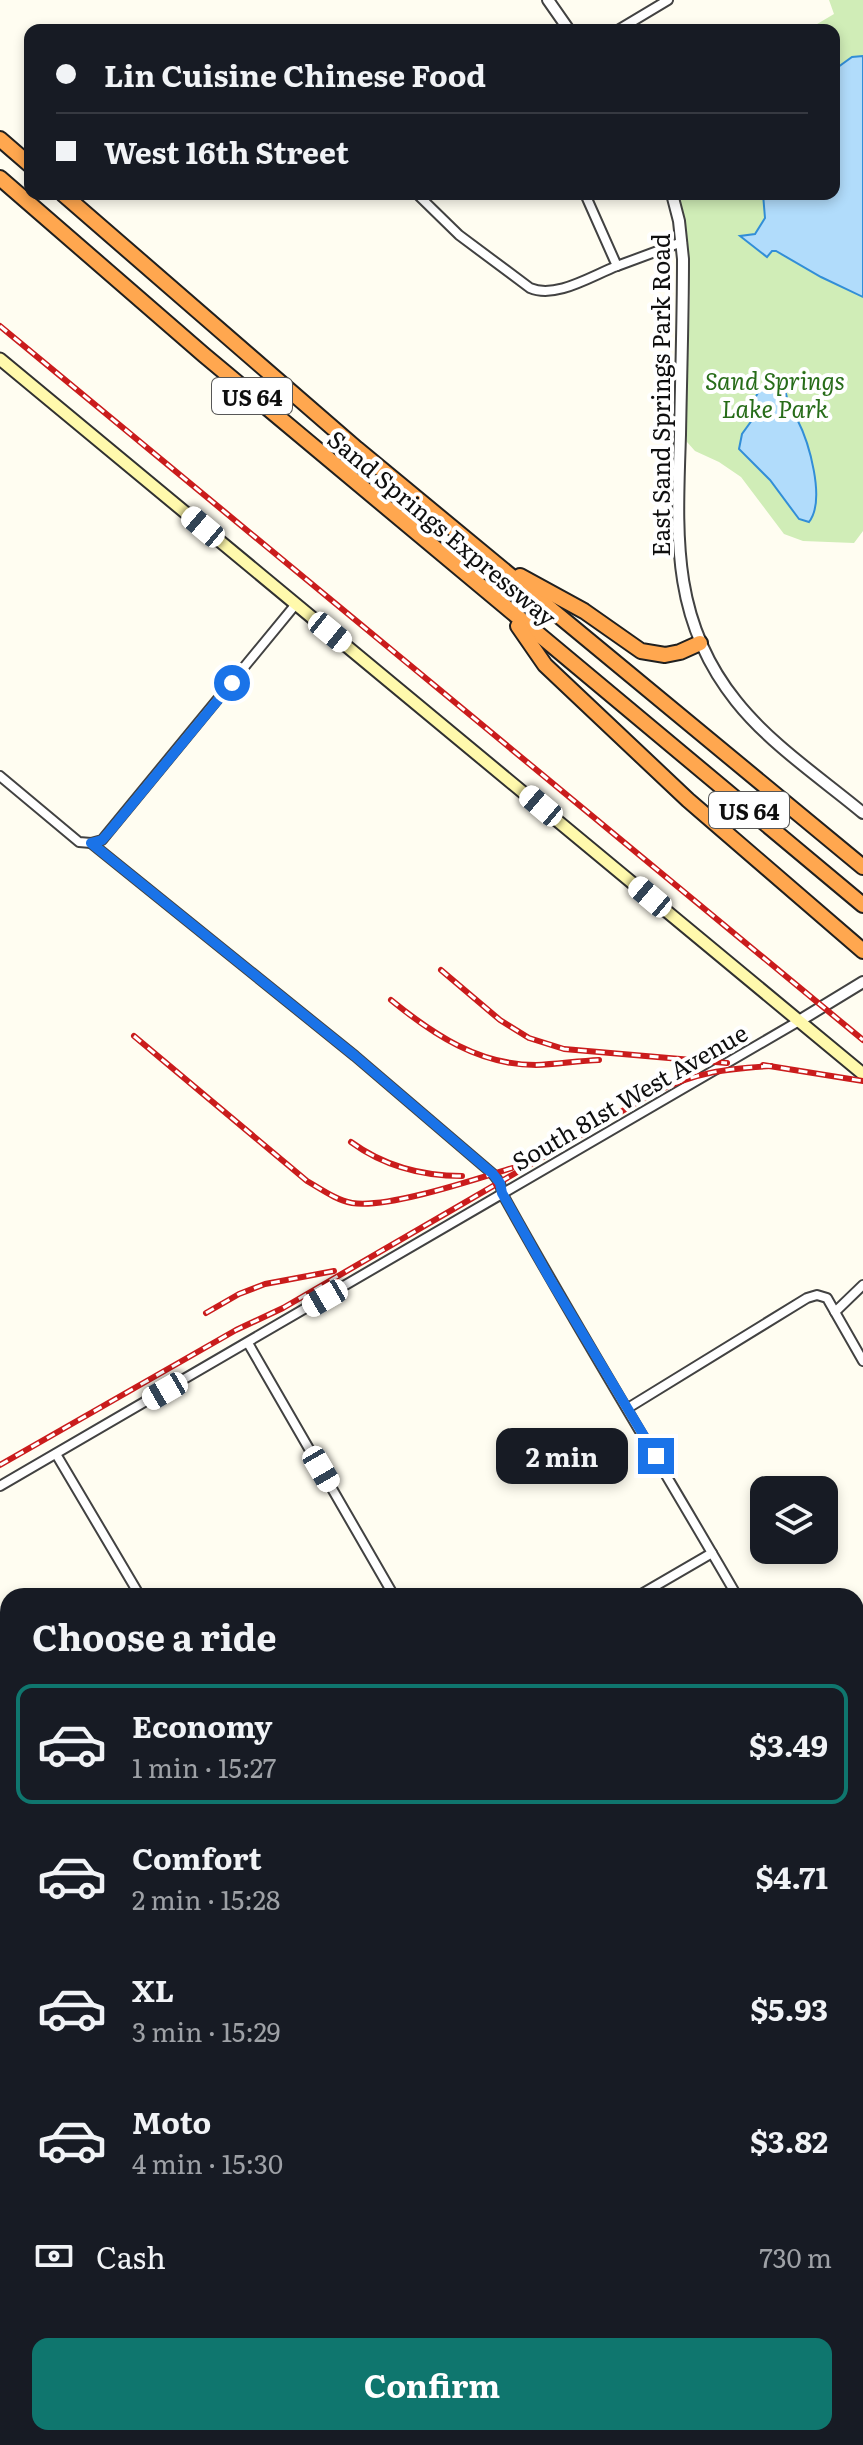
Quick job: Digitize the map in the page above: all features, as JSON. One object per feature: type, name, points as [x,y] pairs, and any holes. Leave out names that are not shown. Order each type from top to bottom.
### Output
[{"type":"highway","points":[[0,139],[24,160]]},
{"type":"highway","name":"Sand Springs Expressway","points":[[0,178],[24,199]]},
{"type":"highway","name":"Sand Springs Expressway","points":[[25,200],[204,355],[863,905]]},
{"type":"highway","name":"Sand Springs Expressway","points":[[70,200],[357,449],[863,867]]},
{"type":"highway","points":[[488,559],[584,611],[641,651],[665,655],[700,643]]},
{"type":"highway","points":[[507,610],[545,665],[738,846],[863,951]]},
{"type":"main road","points":[[0,359],[863,1074]]},
{"type":"street","points":[[548,0],[565,24]]},
{"type":"street","points":[[628,24],[665,1]]},
{"type":"street","points":[[423,200],[459,235],[539,292],[551,292],[682,242]]},
{"type":"street","points":[[588,200],[617,266]]},
{"type":"street","name":"East Sand Springs Park Road","points":[[673,200],[682,242],[678,538],[683,589],[700,643],[718,676],[753,720],[863,813]]},
{"type":"street","points":[[0,776],[79,842],[102,840],[296,604]]},
{"type":"street","points":[[91,843],[367,1066],[493,1174],[550,1279],[732,1588]]},
{"type":"street","name":"South 81st West Avenue","points":[[0,1486],[863,982]]},
{"type":"street","points":[[835,1312],[863,1285]]},
{"type":"street","points":[[628,1408],[807,1298],[822,1295],[863,1361]]},
{"type":"street","points":[[248,1343],[389,1588]]},
{"type":"street","points":[[56,1454],[135,1588]]},
{"type":"street","points":[[652,1588],[712,1553]]},
{"type":"green space","name":"Sand Springs Lake Park","points":[[829,0],[863,0],[863,531],[854,543],[803,541],[784,534],[741,477],[695,451],[687,442],[686,435],[690,296],[688,246],[677,200],[840,200],[840,24],[817,24],[834,14]]},
{"type":"water","points":[[863,56],[863,297],[776,251],[767,257],[740,236],[755,234],[765,218],[764,200],[840,200],[840,66],[852,57]]},
{"type":"water","points":[[772,377],[784,386],[811,456],[816,500],[809,522],[799,519],[770,480],[739,449],[742,434],[755,416],[755,398],[763,384]]},
{"type":"railway","points":[[0,326],[863,1040]]},
{"type":"railway","points":[[441,970],[500,1020],[529,1038],[564,1049],[727,1063]]},
{"type":"railway","points":[[391,1000],[458,1046],[495,1060],[536,1065],[599,1060]]},
{"type":"railway","points":[[134,1036],[307,1181],[346,1202],[387,1202],[512,1168]]},
{"type":"railway","points":[[763,1065],[863,1081]]},
{"type":"railway","points":[[0,1465],[236,1330],[283,1308],[655,1092],[712,1073],[771,1066]]},
{"type":"railway","points":[[351,1142],[376,1157],[404,1168],[462,1176]]},
{"type":"railway","points":[[206,1313],[239,1294],[265,1284],[334,1271]]},
{"type":"route","points":[[232,683],[110,831],[102,840],[91,843],[355,1056],[493,1174],[550,1279],[656,1456]]}]
